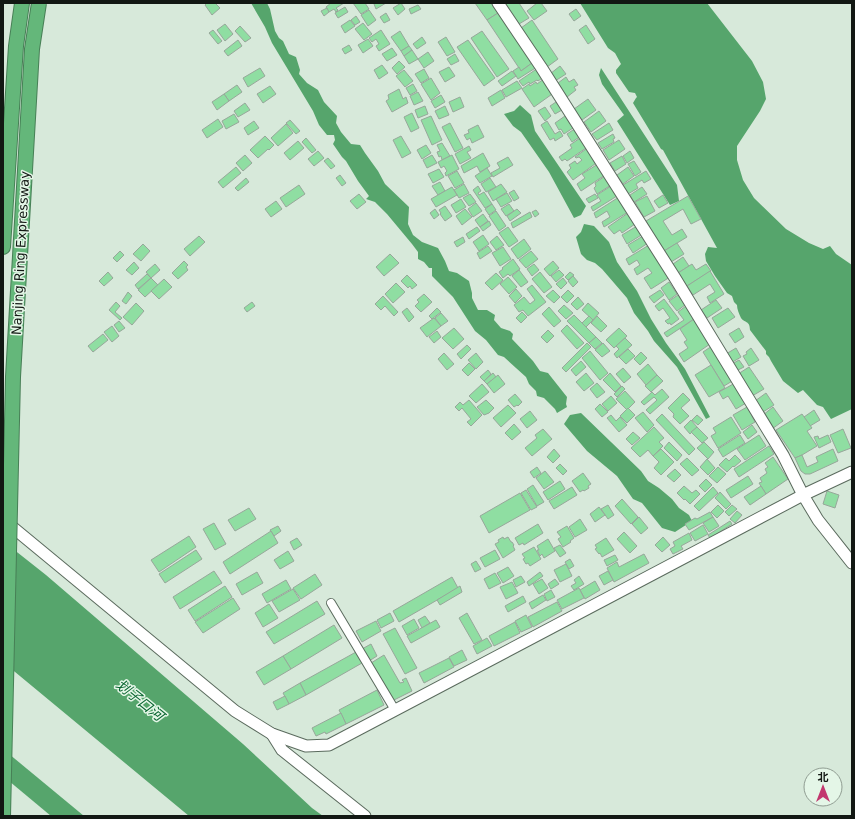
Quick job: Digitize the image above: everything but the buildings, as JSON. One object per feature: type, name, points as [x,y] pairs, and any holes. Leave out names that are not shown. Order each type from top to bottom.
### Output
[{"type":"highway","name":"Nanjing Ring Expressway","points":[[3,247],[16,54],[22,3]]},
{"type":"highway","name":"Nanjing Ring Expressway","points":[[3,816],[13,377],[32,49],[38,3]]},
{"type":"main road","points":[[498,3],[542,66],[675,278],[783,456],[818,520],[852,563]]},
{"type":"main road","points":[[3,519],[235,711],[272,734],[306,746],[329,745],[803,495],[852,472]]},
{"type":"main road","points":[[272,734],[282,750],[365,816]]},
{"type":"street","points":[[331,604],[395,710]]},
{"type":"water","points":[[251,3],[267,3],[270,9],[275,31],[279,38],[283,41],[289,54],[296,57],[300,70],[299,74],[307,83],[318,90],[324,102],[337,116],[336,123],[341,132],[351,144],[360,145],[385,184],[409,207],[408,224],[413,235],[422,242],[438,248],[449,271],[457,273],[469,281],[472,298],[478,310],[487,310],[495,315],[494,320],[501,328],[510,331],[513,334],[512,339],[533,361],[540,371],[548,373],[567,397],[567,407],[557,413],[544,398],[537,396],[536,391],[529,384],[526,377],[504,357],[498,355],[486,340],[475,331],[453,297],[432,276],[432,268],[429,268],[424,262],[418,259],[418,252],[387,214],[375,202],[366,199],[369,196],[333,144],[335,140],[334,135],[327,135],[319,125],[313,111],[272,43],[265,27]]},
{"type":"water","points":[[580,3],[707,3],[752,61],[763,82],[766,99],[737,146],[737,160],[743,180],[754,198],[786,229],[809,243],[823,249],[830,246],[836,254],[852,265],[852,409],[831,419],[823,407],[817,405],[803,390],[798,393],[783,381],[766,354],[766,351],[750,330],[748,323],[742,320],[732,296],[727,293],[706,261],[705,254],[708,247],[717,248],[663,150],[633,103],[637,97],[635,93],[629,92],[616,73],[616,70],[621,64],[615,53],[608,48]]},
{"type":"water","points":[[601,68],[677,185],[679,201],[670,205],[617,121],[624,115],[602,84],[599,75]]},
{"type":"water","points":[[520,105],[531,115],[535,131],[586,206],[581,215],[574,218],[549,172],[521,132],[513,126],[504,114],[514,111]]},
{"type":"water","points":[[584,224],[594,226],[609,242],[617,262],[637,291],[651,319],[666,343],[685,369],[710,417],[706,419],[677,367],[654,341],[634,313],[627,298],[602,269],[595,263],[587,260],[581,254],[576,237],[581,232]]},
{"type":"water","points":[[581,413],[641,471],[648,481],[659,488],[672,499],[679,508],[689,515],[692,521],[675,532],[662,528],[642,503],[633,499],[617,476],[587,451],[564,424],[570,415]]},
{"type":"water","name":"划子口河","points":[[3,541],[46,575],[243,744],[312,808],[323,816],[189,816],[3,662]]},
{"type":"water","points":[[3,749],[84,816],[51,816],[3,776]]}]
